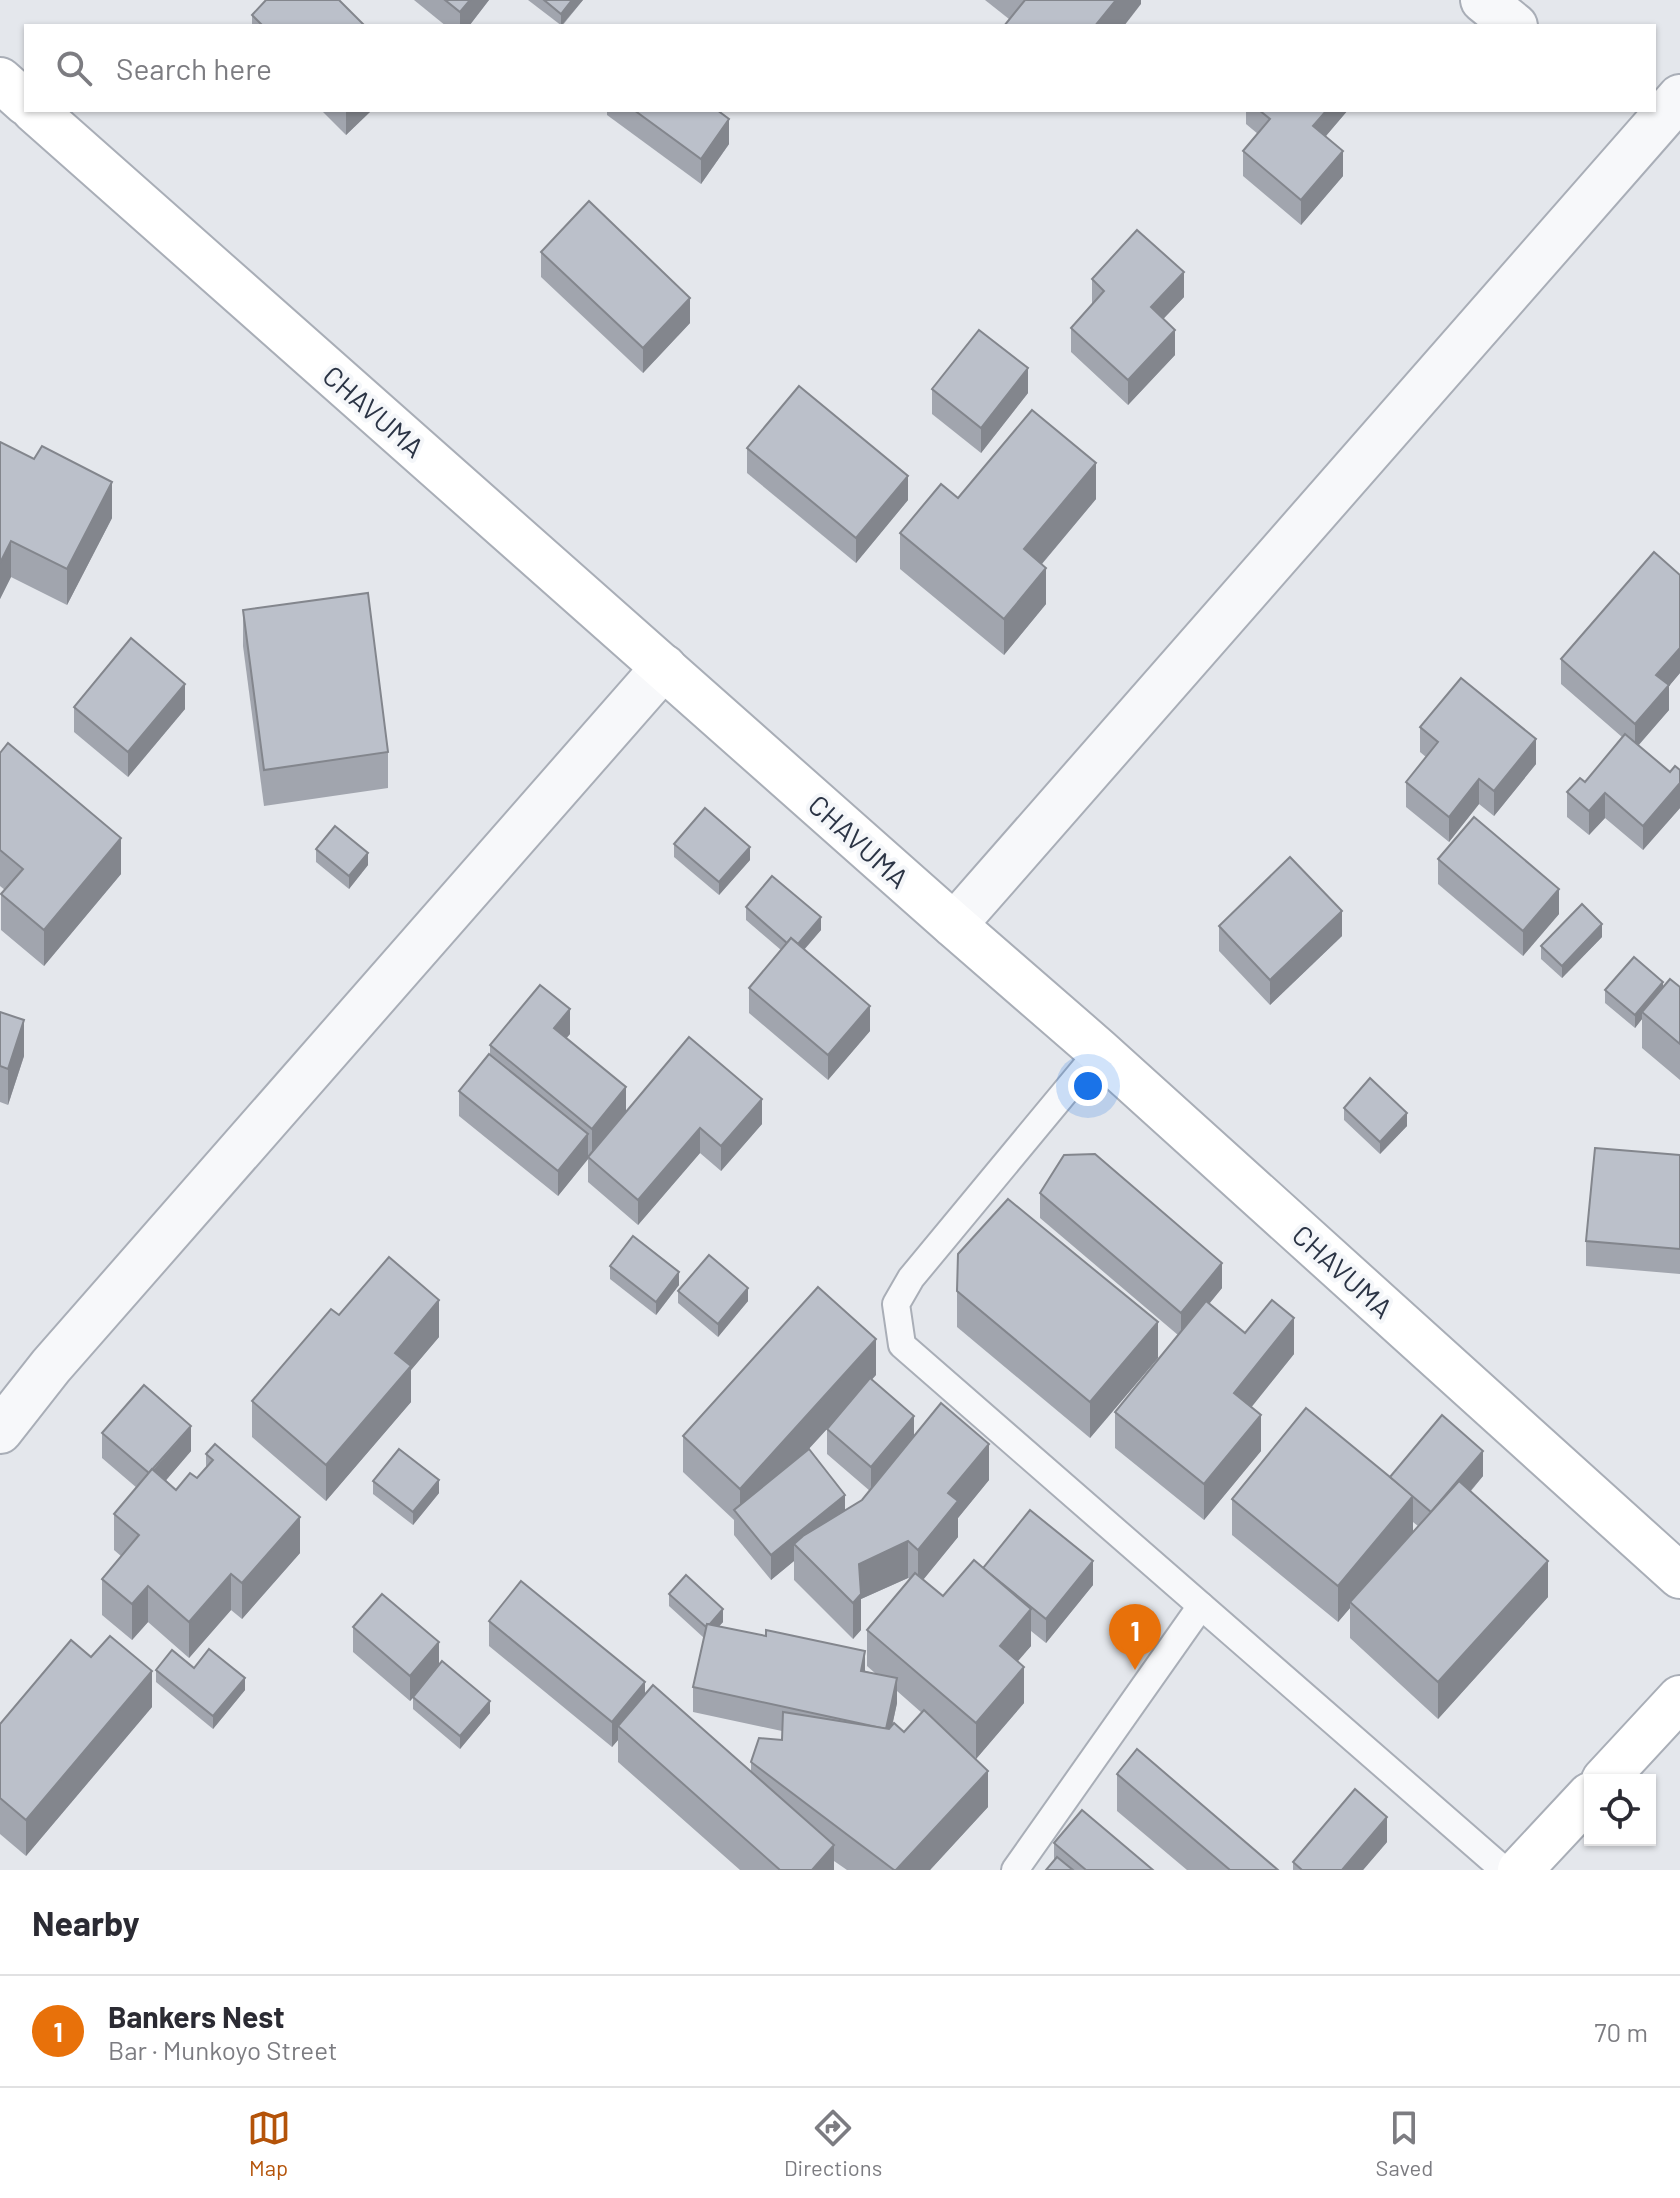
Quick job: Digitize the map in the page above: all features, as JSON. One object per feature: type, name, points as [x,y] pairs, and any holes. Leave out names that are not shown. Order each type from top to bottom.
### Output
[{"type":"street","points":[[1483,0],[1513,24]]},
{"type":"street","points":[[0,80],[24,101]]},
{"type":"street","points":[[1656,110],[1680,97]]},
{"type":"street","name":"CHAVUMA","points":[[36,112],[1099,1051],[1680,1576]]},
{"type":"street","points":[[954,925],[1633,122],[1652,112]]},
{"type":"street","points":[[0,1431],[61,1354],[664,667]]},
{"type":"street","points":[[1610,1774],[1680,1698]]},
{"type":"street","points":[[1520,1870],[1584,1801]]},
{"type":"lane","points":[[1099,1051],[911,1278],[896,1304],[902,1345],[1504,1870]]},
{"type":"lane","points":[[1015,1870],[1201,1606]]},
{"type":"building","points":[[266,0],[339,0],[363,24],[261,24],[252,15]]},
{"type":"building","points":[[445,0],[470,0],[460,12]]},
{"type":"building","points":[[544,0],[572,0],[561,14]]},
{"type":"building","points":[[1025,0],[1116,0],[1097,24],[1006,24]]},
{"type":"building","points":[[637,112],[720,112],[729,119],[701,159]]},
{"type":"building","points":[[1261,112],[1325,112],[1313,126],[1343,151],[1301,200],[1243,151],[1270,119]]},
{"type":"building","points":[[589,201],[690,298],[643,348],[541,252]]},
{"type":"building","points":[[1137,230],[1184,272],[1151,307],[1175,330],[1128,380],[1071,328],[1104,291],[1092,279]]},
{"type":"building","points":[[979,330],[1028,368],[981,428],[932,389]]},
{"type":"building","points":[[799,386],[908,476],[856,538],[747,448]]},
{"type":"building","points":[[1032,410],[1096,463],[1024,549],[1046,568],[1004,619],[900,533],[941,484],[958,498]]},
{"type":"building","points":[[0,442],[34,459],[42,446],[112,482],[67,569],[11,541],[0,563]]},
{"type":"building","points":[[1654,552],[1680,575],[1680,648],[1656,675],[1669,685],[1635,724],[1561,659]]},
{"type":"building","points":[[368,593],[388,752],[264,770],[243,610]]},
{"type":"building","points":[[131,638],[185,684],[128,752],[74,707]]},
{"type":"building","points":[[1461,678],[1536,739],[1494,791],[1479,779],[1449,817],[1406,782],[1438,742],[1420,727]]},
{"type":"building","points":[[1625,734],[1670,772],[1675,766],[1680,770],[1680,783],[1643,826],[1605,793],[1589,811],[1567,792],[1580,778],[1585,782]]},
{"type":"building","points":[[8,743],[121,838],[44,930],[1,894],[23,869],[0,850],[0,753]]},
{"type":"building","points":[[705,808],[750,847],[719,882],[674,844]]},
{"type":"building","points":[[1474,817],[1559,889],[1523,931],[1438,859]]},
{"type":"building","points":[[335,826],[368,853],[349,876],[316,849]]},
{"type":"building","points":[[1290,857],[1342,911],[1270,980],[1219,926]]},
{"type":"building","points":[[772,876],[821,917],[798,944],[791,938],[787,943],[746,907]]},
{"type":"building","points":[[1582,904],[1602,924],[1562,966],[1541,946]]},
{"type":"building","points":[[791,938],[870,1006],[828,1055],[749,988]]},
{"type":"building","points":[[1634,957],[1663,982],[1635,1015],[1605,990]]},
{"type":"building","points":[[1670,979],[1680,987],[1680,1044],[1642,1012]]},
{"type":"building","points":[[540,985],[570,1009],[554,1028],[626,1087],[592,1129],[490,1045]]},
{"type":"building","points":[[0,1012],[24,1020],[8,1069],[0,1066]]},
{"type":"building","points":[[689,1037],[762,1099],[721,1146],[700,1128],[638,1200],[588,1157]]},
{"type":"building","points":[[489,1054],[588,1134],[558,1171],[459,1091]]},
{"type":"building","points":[[1370,1078],[1407,1113],[1380,1142],[1344,1108]]},
{"type":"building","points":[[1595,1148],[1680,1155],[1680,1249],[1586,1241]]},
{"type":"building","points":[[1095,1154],[1222,1263],[1181,1313],[1040,1193],[1064,1155]]},
{"type":"building","points":[[1008,1199],[1158,1322],[1090,1402],[957,1291],[958,1254]]},
{"type":"building","points":[[633,1236],[679,1272],[656,1302],[610,1266]]},
{"type":"building","points":[[709,1255],[748,1288],[718,1324],[678,1291]]},
{"type":"building","points":[[389,1257],[439,1300],[395,1353],[411,1366],[326,1465],[252,1401],[331,1309],[339,1315]]},
{"type":"building","points":[[818,1287],[876,1339],[740,1489],[683,1436]]},
{"type":"building","points":[[1272,1300],[1294,1318],[1234,1393],[1261,1415],[1204,1484],[1115,1412],[1206,1301],[1245,1333]]},
{"type":"building","points":[[870,1378],[914,1416],[871,1467],[827,1429]]},
{"type":"building","points":[[144,1385],[191,1426],[149,1473],[102,1433]]},
{"type":"building","points":[[941,1403],[989,1444],[948,1493],[958,1501],[918,1550],[908,1541],[859,1564],[861,1594],[853,1603],[794,1544],[862,1500]]},
{"type":"building","points":[[1306,1408],[1413,1496],[1338,1586],[1232,1499]]},
{"type":"building","points":[[1442,1415],[1483,1451],[1431,1512],[1390,1477]]},
{"type":"building","points":[[215,1444],[300,1517],[242,1583],[231,1574],[189,1622],[148,1586],[132,1604],[102,1579],[139,1535],[114,1514],[152,1469],[176,1490],[190,1473],[197,1478],[213,1460],[206,1454]]},
{"type":"building","points":[[399,1449],[439,1480],[413,1512],[373,1481]]},
{"type":"building","points":[[809,1449],[845,1495],[771,1555],[734,1510]]},
{"type":"building","points":[[1459,1481],[1548,1561],[1438,1682],[1350,1602]]},
{"type":"building","points":[[1030,1510],[1093,1561],[1046,1619],[983,1568]]},
{"type":"building","points":[[974,1560],[1031,1609],[1000,1646],[1024,1667],[976,1723],[867,1630],[915,1573],[943,1596]]},
{"type":"building","points":[[686,1575],[723,1609],[706,1627],[669,1594]]},
{"type":"building","points":[[521,1581],[645,1682],[612,1722],[489,1621]]},
{"type":"building","points":[[382,1594],[439,1642],[410,1676],[353,1627]]},
{"type":"building","points":[[707,1624],[766,1636],[766,1630],[865,1651],[861,1671],[897,1678],[886,1729],[693,1687]]},
{"type":"building","points":[[110,1636],[152,1671],[26,1820],[0,1798],[0,1724],[71,1640],[91,1657]]},
{"type":"building","points":[[209,1649],[245,1678],[213,1716],[156,1670],[172,1650],[194,1668]]},
{"type":"building","points":[[442,1661],[490,1701],[460,1736],[413,1697]]},
{"type":"building","points":[[653,1685],[834,1845],[812,1870],[780,1870],[618,1726]]},
{"type":"building","points":[[924,1710],[988,1771],[896,1870],[751,1762],[759,1738],[782,1740],[783,1712],[889,1729],[894,1723],[904,1732]]},
{"type":"building","points":[[1137,1749],[1278,1870],[1230,1870],[1117,1774]]},
{"type":"building","points":[[1355,1789],[1387,1817],[1342,1870],[1302,1870],[1293,1862]]},
{"type":"building","points":[[1082,1810],[1153,1870],[1086,1870],[1054,1843]]},
{"type":"building","points":[[1057,1857],[1073,1870],[1046,1870]]},
{"type":"place","name":"Bankers Nest","points":[[1135,1670]]}]
